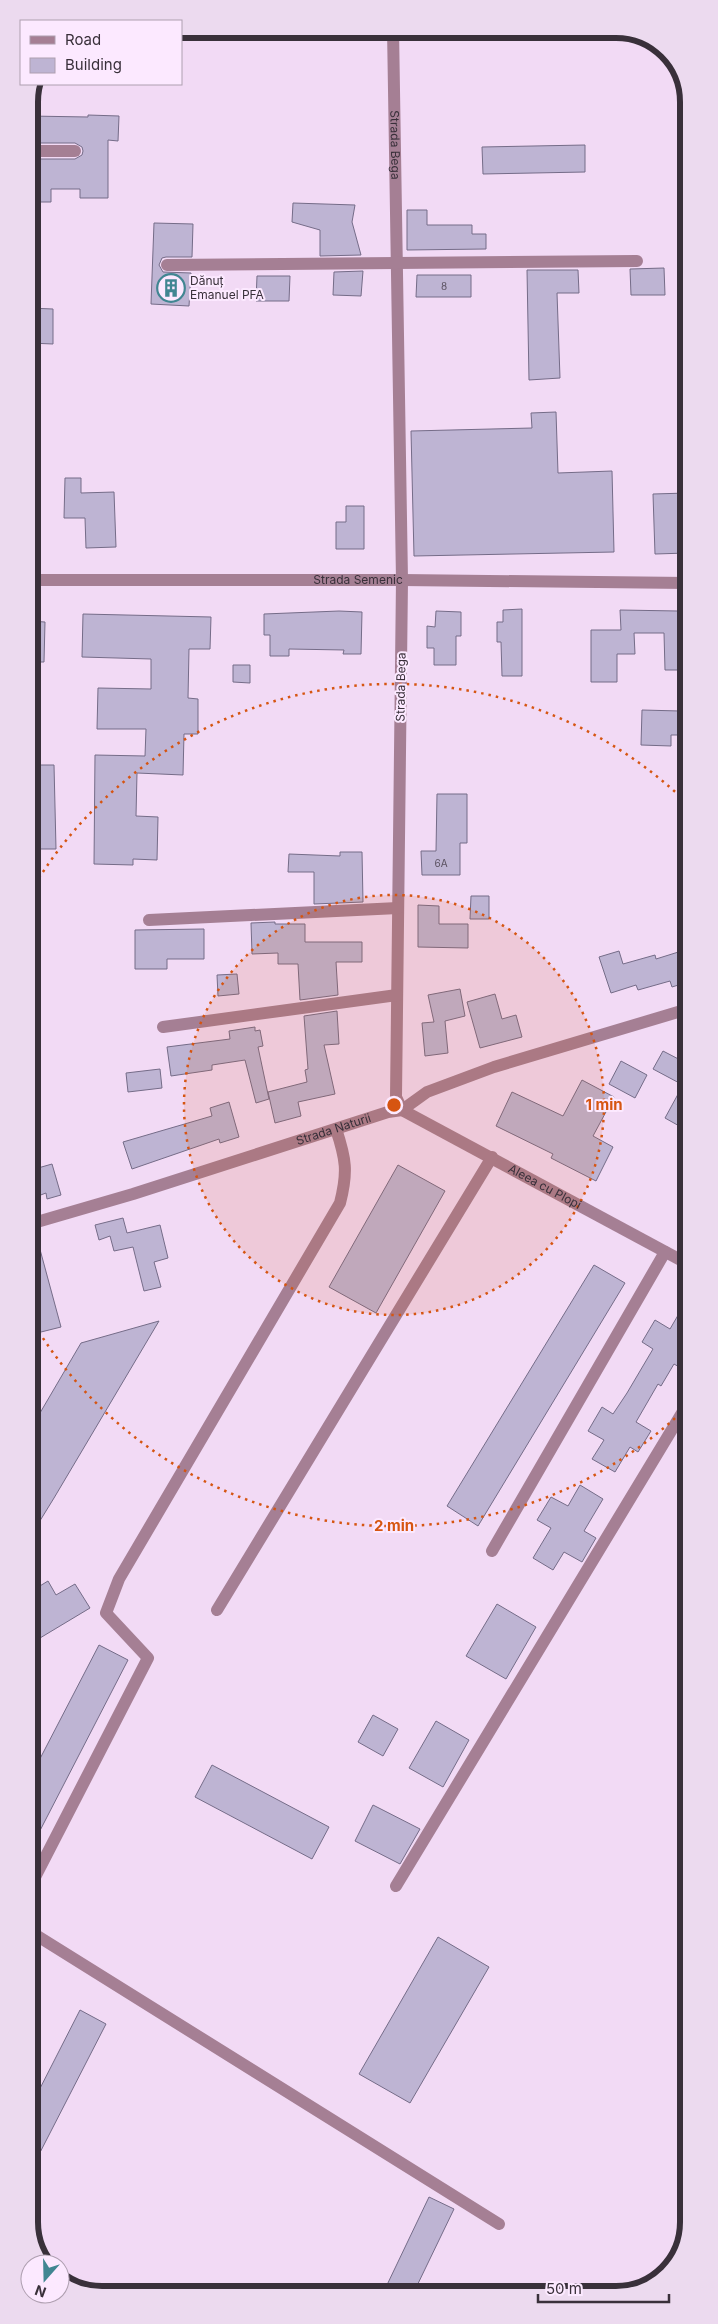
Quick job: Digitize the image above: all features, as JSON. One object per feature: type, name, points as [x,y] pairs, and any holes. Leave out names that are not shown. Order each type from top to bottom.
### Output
[{"type":"street","name":"Strada Bega","points":[[394,38],[402,580],[396,1097],[402,1110]]},
{"type":"street","points":[[38,151],[75,151]]},
{"type":"street","points":[[167,265],[637,261]]},
{"type":"street","name":"Strada Semenic","points":[[38,580],[402,580],[680,583]]},
{"type":"street","points":[[149,920],[398,908]]},
{"type":"street","points":[[163,1027],[397,995]]},
{"type":"street","name":"Strada Naturii","points":[[38,1222],[133,1194],[388,1112],[402,1110],[427,1092],[494,1067],[680,1011]]},
{"type":"street","name":"Aleea cu Plopi","points":[[402,1110],[680,1260]]},
{"type":"street","points":[[38,1871],[148,1658],[106,1613],[119,1580],[340,1203],[346,1178],[343,1152],[336,1129]]},
{"type":"street","points":[[217,1610],[492,1157]]},
{"type":"street","points":[[492,1551],[665,1252]]},
{"type":"street","points":[[396,1886],[680,1416]]},
{"type":"street","points":[[38,1936],[499,2224]]},
{"type":"building","points":[[88,115],[119,116],[118,141],[108,140],[108,198],[80,198],[80,189],[51,189],[51,202],[38,202],[38,159],[75,159],[82,155],[83,151],[82,147],[75,143],[38,143],[38,116],[88,117]]},
{"type":"building","points":[[585,145],[585,172],[483,174],[482,147]]},
{"type":"building","points":[[293,203],[355,205],[352,222],[361,255],[320,256],[320,230],[292,222]]},
{"type":"building","points":[[407,210],[427,210],[427,225],[472,225],[472,234],[486,234],[486,249],[407,250]]},
{"type":"building","points":[[154,223],[193,224],[192,257],[166,257],[162,258],[159,265],[163,272],[191,273],[189,306],[151,304]]},
{"type":"building","points":[[664,268],[665,295],[631,295],[630,269]]},
{"type":"building","points":[[527,270],[578,270],[579,293],[557,293],[560,378],[529,380]]},
{"type":"building","points":[[363,271],[361,296],[333,295],[334,272]]},
{"type":"building","points":[[417,275],[471,275],[471,297],[416,297]]},
{"type":"building","points":[[257,276],[290,276],[289,301],[256,301]]},
{"type":"building","points":[[38,308],[53,309],[53,344],[38,343]]},
{"type":"building","points":[[556,412],[558,473],[612,471],[614,552],[414,556],[411,431],[532,428],[531,413]]},
{"type":"building","points":[[65,478],[81,478],[81,493],[114,492],[116,547],[86,548],[85,518],[64,518]]},
{"type":"building","points":[[680,493],[680,553],[655,554],[653,494]]},
{"type":"building","points":[[346,506],[364,506],[364,549],[336,549],[336,522],[346,522]]},
{"type":"building","points":[[522,609],[522,676],[502,676],[501,642],[497,642],[497,622],[503,622],[503,610]]},
{"type":"building","points":[[620,610],[678,611],[679,670],[665,670],[664,633],[634,633],[635,654],[617,654],[617,682],[591,682],[591,630],[621,630]]},
{"type":"building","points":[[436,611],[461,612],[461,636],[456,636],[456,665],[434,665],[434,648],[427,648],[427,626],[435,627]]},
{"type":"building","points":[[362,612],[361,654],[343,654],[344,650],[289,649],[289,656],[270,656],[270,635],[264,635],[264,614]]},
{"type":"building","points":[[83,614],[211,617],[210,649],[189,649],[188,698],[198,699],[198,734],[184,734],[183,775],[137,773],[136,816],[158,817],[157,860],[133,859],[133,865],[94,864],[95,755],[145,756],[146,729],[97,729],[98,688],[151,689],[151,659],[82,657]]},
{"type":"building","points":[[38,622],[45,622],[44,662],[38,662]]},
{"type":"building","points":[[233,665],[250,665],[250,683],[233,682]]},
{"type":"building","points":[[642,710],[680,711],[680,735],[671,735],[671,746],[641,745]]},
{"type":"building","points":[[38,765],[54,765],[56,849],[38,849]]},
{"type":"building","points":[[437,794],[467,794],[467,843],[460,843],[460,875],[422,875],[421,851],[436,851]]},
{"type":"building","points":[[340,852],[362,852],[363,902],[314,904],[314,872],[288,872],[289,854],[340,856]]},
{"type":"building","points":[[471,896],[489,896],[489,919],[470,919]]},
{"type":"building","points":[[418,905],[439,906],[439,924],[468,924],[468,948],[418,947]]},
{"type":"building","points":[[275,922],[275,924],[305,924],[305,942],[362,942],[362,962],[336,962],[338,995],[300,1000],[298,964],[278,964],[278,953],[252,954],[251,923]]},
{"type":"building","points":[[204,929],[204,959],[167,959],[167,969],[135,969],[135,930]]},
{"type":"building","points":[[619,951],[623,964],[655,955],[656,959],[680,952],[680,984],[672,987],[670,981],[638,990],[636,985],[611,993],[599,957]]},
{"type":"building","points":[[237,974],[239,994],[218,996],[217,975]]},
{"type":"building","points":[[460,989],[465,1016],[445,1021],[448,1053],[425,1056],[422,1023],[434,1022],[428,995]]},
{"type":"building","points":[[495,994],[502,1019],[516,1015],[522,1037],[480,1048],[467,1002]]},
{"type":"building","points":[[337,1011],[339,1044],[324,1045],[335,1094],[298,1102],[301,1116],[275,1123],[268,1092],[307,1082],[305,1070],[308,1069],[304,1016]]},
{"type":"building","points":[[255,1027],[255,1031],[260,1030],[263,1046],[258,1047],[269,1099],[256,1103],[245,1060],[212,1065],[212,1070],[171,1076],[167,1047],[230,1039],[229,1031]]},
{"type":"building","points":[[663,1051],[680,1060],[680,1083],[653,1069]]},
{"type":"building","points":[[621,1061],[647,1075],[635,1098],[609,1084]]},
{"type":"building","points":[[160,1069],[162,1088],[128,1092],[126,1073]]},
{"type":"building","points":[[582,1080],[614,1097],[593,1136],[613,1147],[596,1181],[551,1158],[553,1154],[496,1126],[512,1092],[563,1116]]},
{"type":"building","points":[[680,1090],[680,1126],[665,1118]]},
{"type":"building","points":[[229,1102],[239,1137],[220,1143],[219,1139],[132,1169],[123,1142],[212,1116],[210,1108]]},
{"type":"building","points":[[52,1164],[61,1195],[47,1199],[46,1193],[38,1196],[38,1168]]},
{"type":"building","points":[[398,1165],[445,1191],[376,1313],[329,1287]]},
{"type":"building","points":[[123,1218],[127,1233],[160,1225],[168,1258],[154,1262],[161,1287],[144,1291],[133,1247],[114,1251],[110,1236],[99,1240],[95,1225]]},
{"type":"building","points":[[38,1242],[61,1327],[38,1333]]},
{"type":"building","points":[[594,1265],[625,1283],[478,1526],[447,1506]]},
{"type":"building","points":[[680,1312],[680,1367],[674,1364],[661,1386],[658,1384],[636,1422],[651,1431],[638,1452],[630,1447],[615,1472],[592,1459],[604,1440],[588,1431],[602,1407],[613,1414],[627,1393],[653,1349],[642,1342],[655,1320],[670,1329]]},
{"type":"building","points":[[159,1321],[38,1524],[38,1416],[81,1343]]},
{"type":"building","points":[[580,1485],[603,1499],[584,1531],[596,1538],[582,1562],[564,1552],[553,1570],[533,1558],[551,1528],[537,1520],[551,1497],[568,1506]]},
{"type":"building","points":[[48,1581],[56,1595],[75,1584],[90,1608],[38,1639],[38,1587]]},
{"type":"building","points":[[497,1604],[536,1627],[506,1679],[466,1656]]},
{"type":"building","points":[[99,1645],[128,1660],[38,1834],[38,1763]]},
{"type":"building","points":[[373,1715],[398,1729],[383,1756],[358,1742]]},
{"type":"building","points":[[436,1721],[469,1740],[443,1787],[409,1768]]},
{"type":"building","points":[[212,1765],[329,1827],[312,1859],[195,1797]]},
{"type":"building","points":[[373,1805],[420,1829],[400,1864],[355,1841]]},
{"type":"building","points":[[438,1937],[489,1967],[410,2103],[359,2074]]},
{"type":"building","points":[[80,2010],[106,2024],[38,2156],[38,2092]]},
{"type":"building","points":[[429,2197],[454,2209],[417,2286],[386,2286]]},
{"type":"place","name":"Dănuț Emanuel PFA","points":[[171,288]]}]
